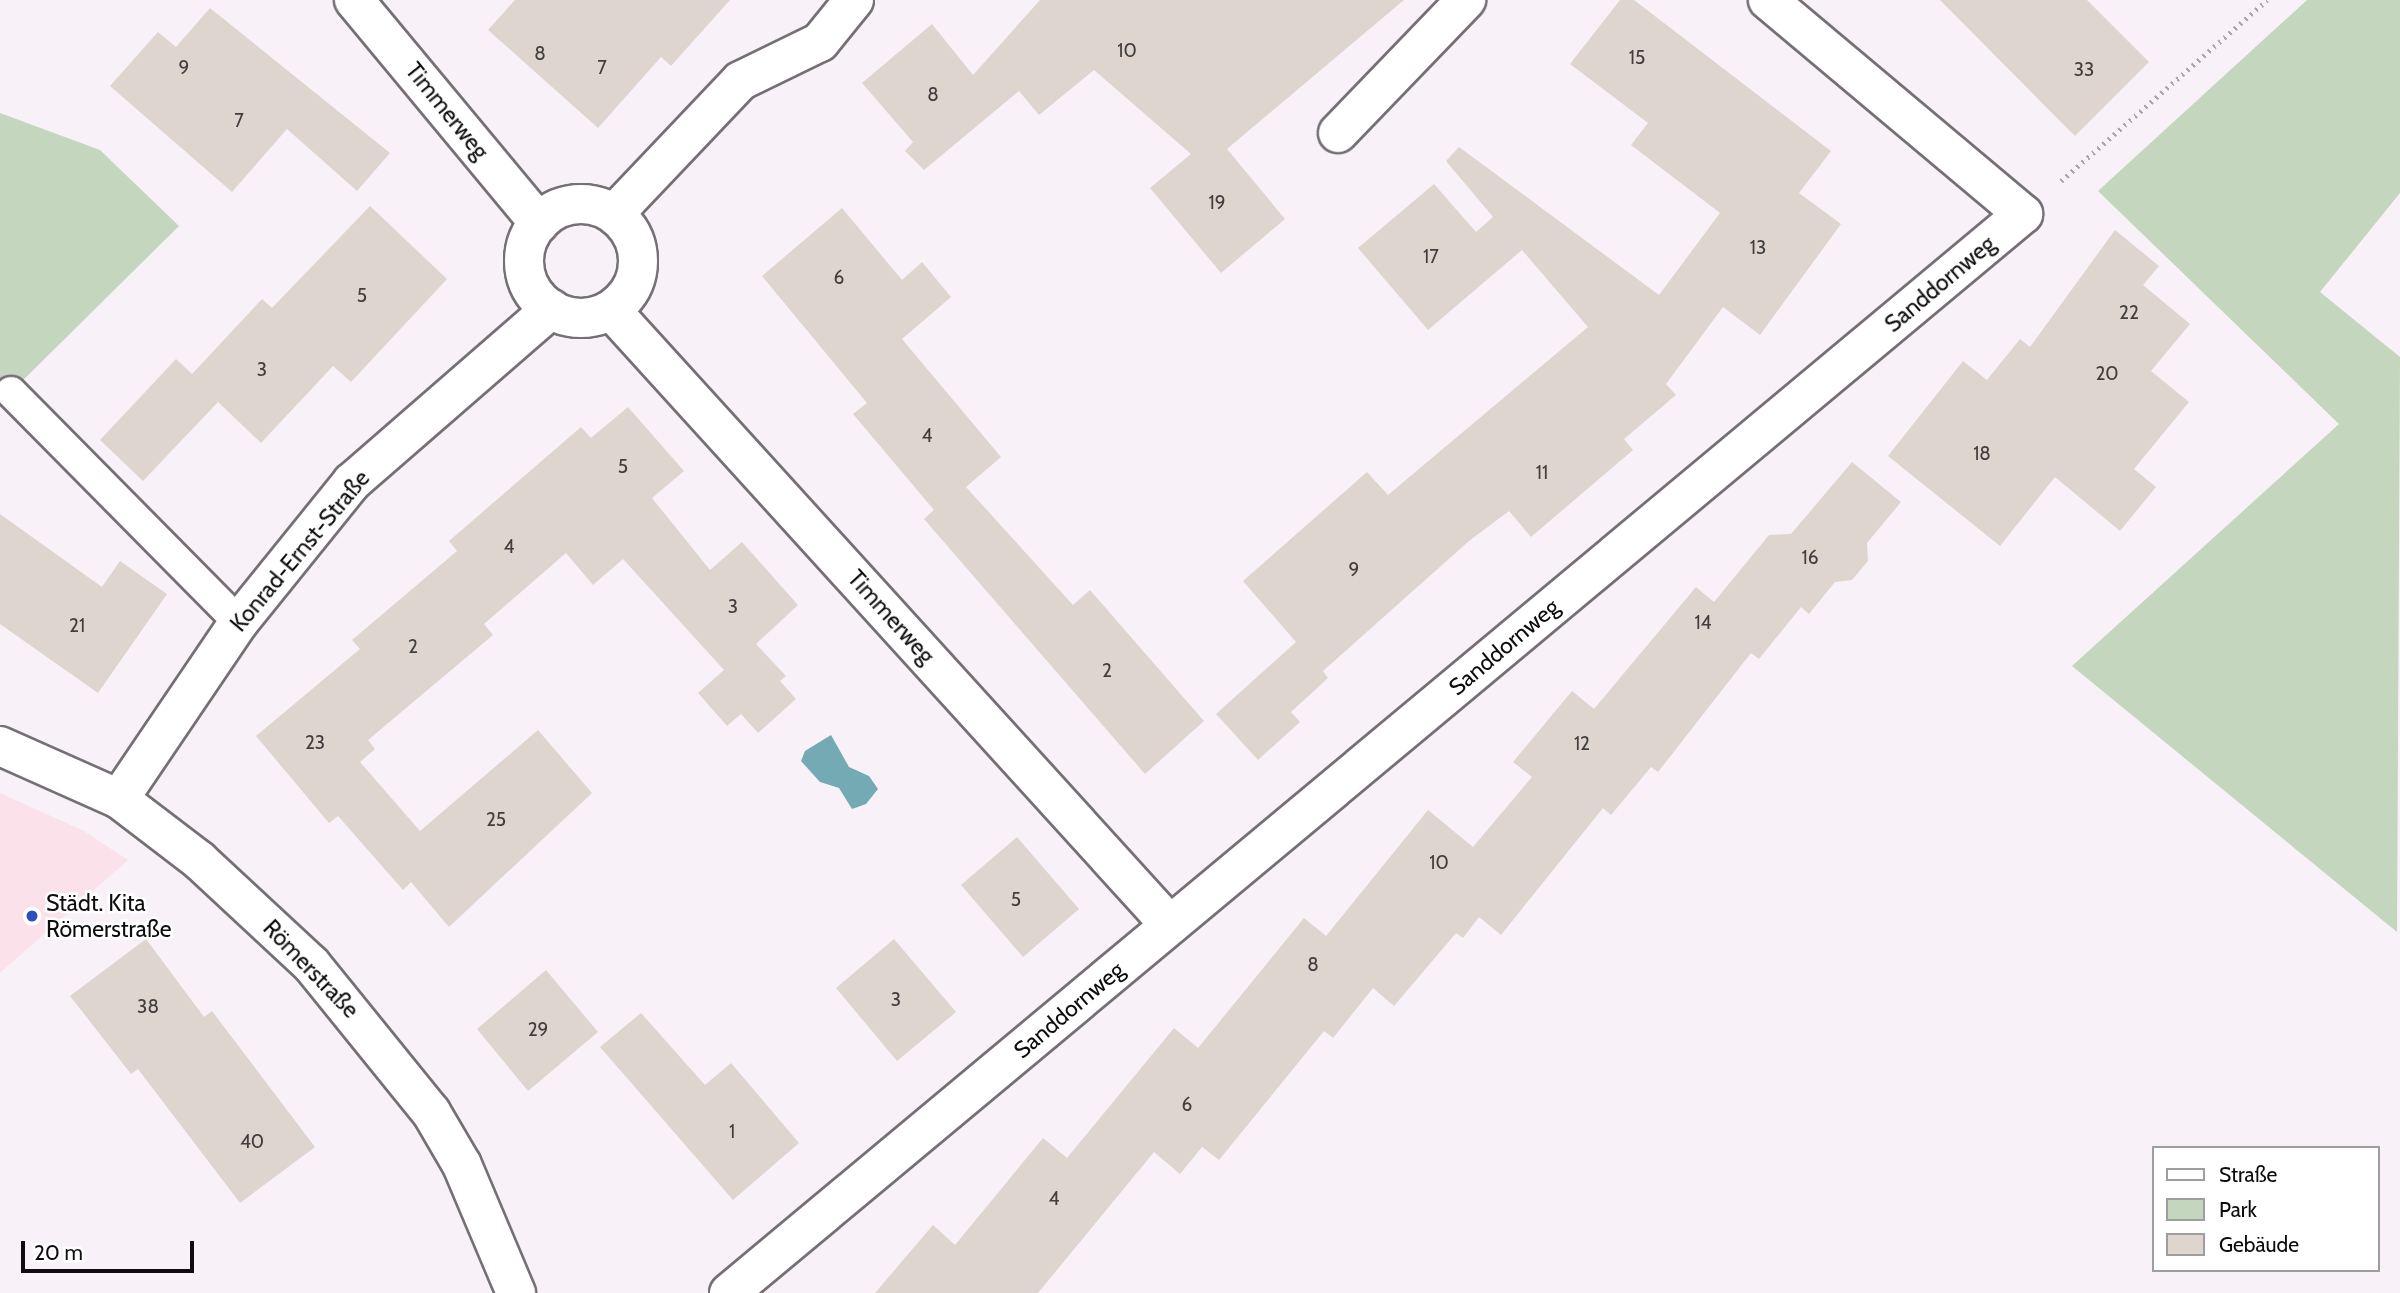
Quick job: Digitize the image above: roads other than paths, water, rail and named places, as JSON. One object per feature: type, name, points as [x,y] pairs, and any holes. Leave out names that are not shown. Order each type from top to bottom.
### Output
[{"type":"street","name":"Timmerweg","points":[[354,0],[539,223]]},
{"type":"street","points":[[614,214],[740,81],[820,42],[854,0]]},
{"type":"street","points":[[1338,133],[1466,0]]},
{"type":"street","name":"Sanddornweg","points":[[729,1293],[2023,215],[1768,0]]},
{"type":"street","points":[[575,204],[614,214],[636,244],[639,263],[625,298],[611,310],[581,318],[551,309],[536,296],[524,259],[539,223],[575,204]]},
{"type":"street","name":"Konrad-Ernst-Straße","points":[[119,799],[239,622],[352,482],[551,309]]},
{"type":"street","name":"Timmerweg","points":[[611,310],[1170,925]]},
{"type":"street","name":"Römerstraße","points":[[0,746],[119,799],[201,861],[311,964],[397,1063],[462,1165],[516,1293]]},
{"type":"lane","points":[[11,392],[239,622]]},
{"type":"water","points":[[831,735],[849,767],[869,776],[878,789],[866,804],[852,809],[839,788],[820,782],[801,761],[805,751]]},
{"type":"place","name":"Städt. Kita Römerstraße","points":[[32,916]]}]
